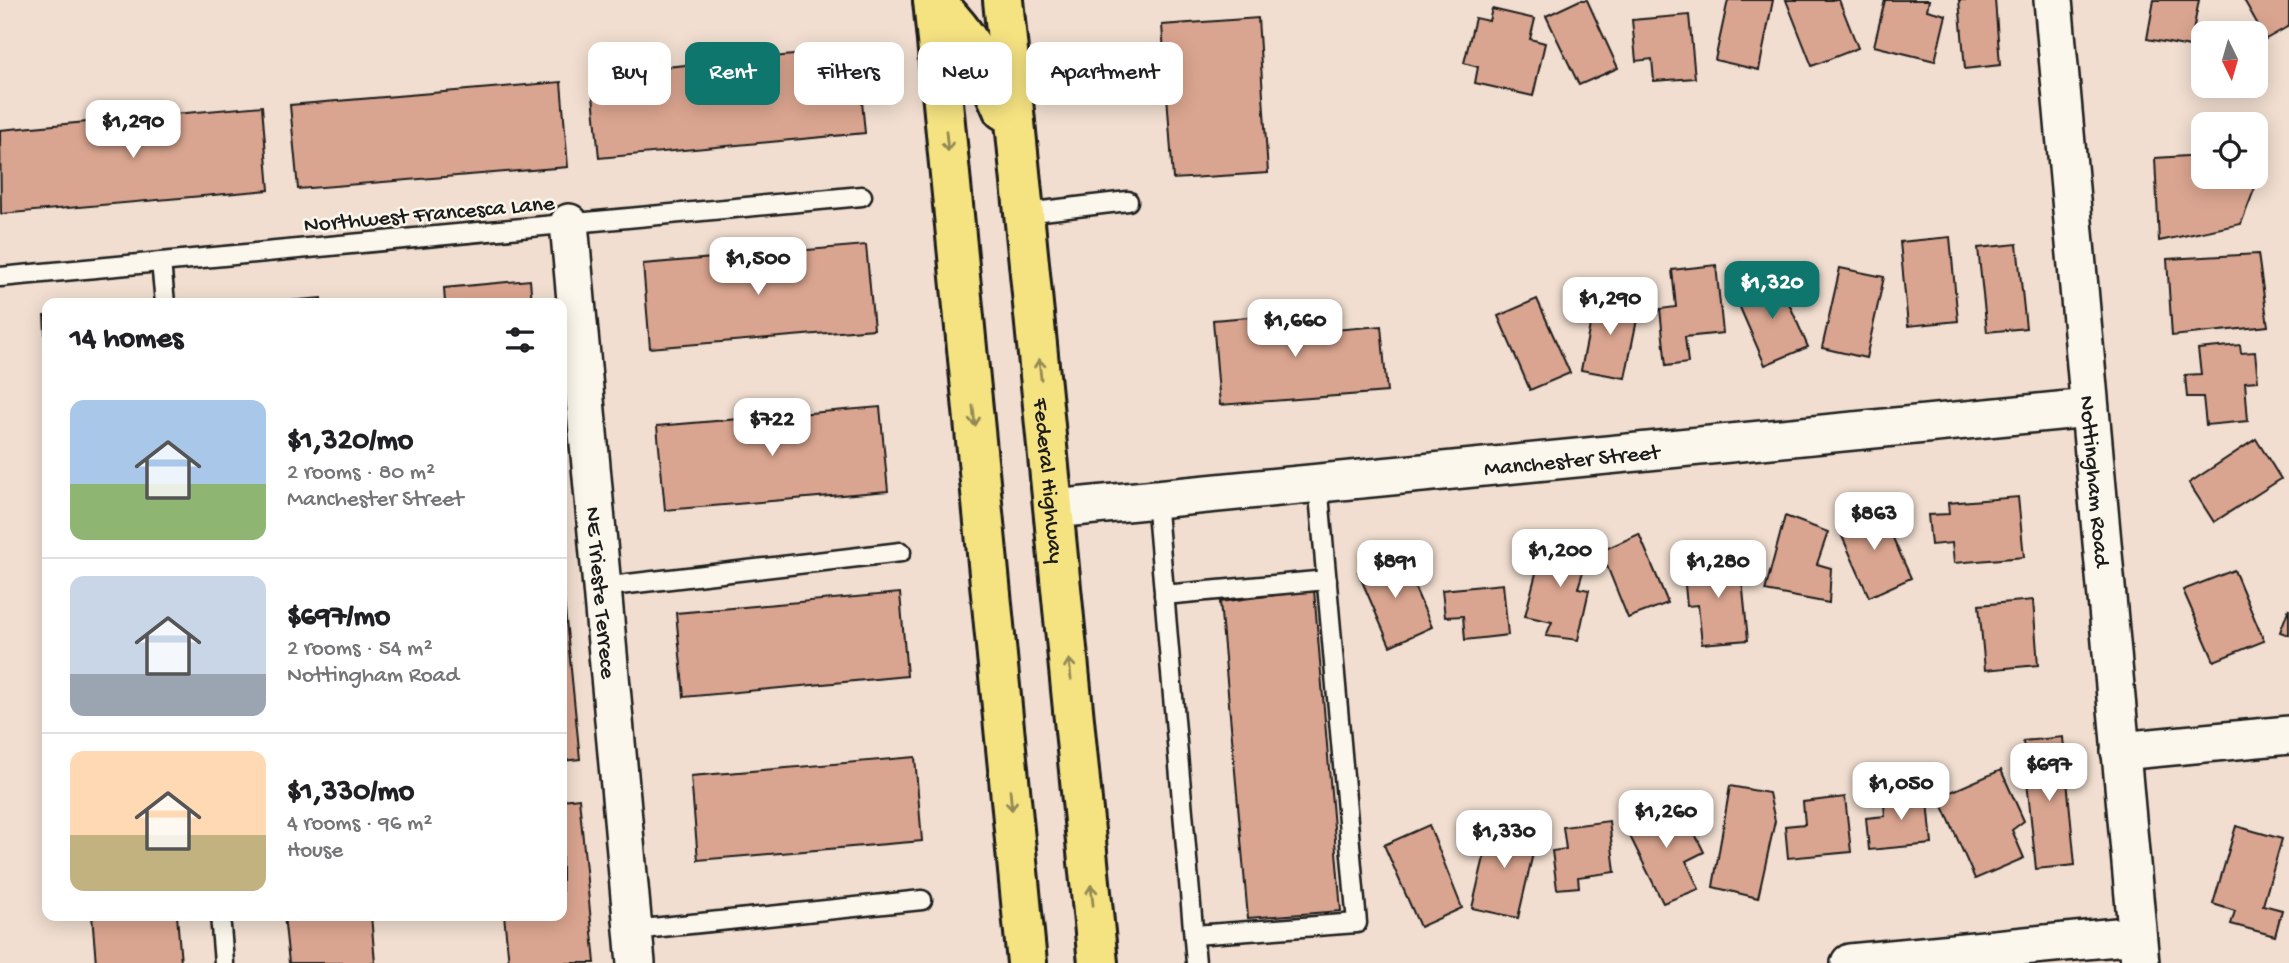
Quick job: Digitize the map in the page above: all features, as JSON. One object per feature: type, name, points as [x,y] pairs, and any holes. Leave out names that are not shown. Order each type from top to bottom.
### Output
[{"type":"main road","points":[[933,0],[959,24],[979,53],[1018,144]]},
{"type":"main road","points":[[933,0],[1027,963]]},
{"type":"main road","name":"Federal Highway","points":[[1003,0],[1098,963]]},
{"type":"main road","points":[[1022,911],[1046,963]]},
{"type":"street","name":"Nottingham Road","points":[[2053,0],[2139,949]]},
{"type":"street","name":"NE Trieste Terrece","points":[[569,223],[634,947]]},
{"type":"street","name":"Manchester Street","points":[[1054,509],[2089,408]]},
{"type":"street","points":[[2120,751],[2289,735]]},
{"type":"street","points":[[1850,963],[2139,949]]},
{"type":"lane","name":"Northwest Francesca Lane","points":[[0,277],[862,195]]},
{"type":"lane","points":[[1025,213],[1128,201]]},
{"type":"lane","points":[[161,262],[165,298]]},
{"type":"lane","points":[[1194,935],[1357,923],[1318,483]]},
{"type":"lane","points":[[1156,499],[1196,963]]},
{"type":"lane","points":[[602,587],[901,551]]},
{"type":"lane","points":[[1164,595],[1327,580]]},
{"type":"lane","points":[[634,947],[922,900]]},
{"type":"lane","points":[[220,921],[224,963]]},
{"type":"building","points":[[1580,0],[1587,0],[1618,68],[1579,85],[1546,16]]},
{"type":"building","points":[[1728,0],[1773,0],[1759,70],[1715,60]]},
{"type":"building","points":[[1786,0],[1839,0],[1858,48],[1812,66]]},
{"type":"building","points":[[1885,0],[1929,0],[1927,10],[1946,15],[1935,61],[1874,46]]},
{"type":"building","points":[[1959,0],[1995,0],[2000,65],[1965,69]]},
{"type":"building","points":[[2154,0],[2199,0],[2195,21],[2191,21],[2190,47],[2147,39]]},
{"type":"building","points":[[2244,0],[2289,0],[2289,26],[2268,38],[2268,21],[2256,21]]},
{"type":"building","points":[[1492,9],[1535,19],[1530,39],[1545,43],[1533,96],[1475,83],[1478,67],[1464,63],[1475,18],[1489,21]]},
{"type":"building","points":[[1689,15],[1695,78],[1654,81],[1652,59],[1636,61],[1632,20]]},
{"type":"building","points":[[1258,18],[1268,173],[1173,179],[1168,105],[1183,105],[1183,42],[1163,42],[1162,25]]},
{"type":"building","points":[[794,55],[794,105],[862,105],[865,133],[599,158],[594,105],[671,105],[671,66],[685,65],[685,105],[780,105],[780,56]]},
{"type":"building","points":[[561,82],[568,167],[298,189],[290,105]]},
{"type":"building","points":[[262,106],[269,190],[1,214],[0,130]]},
{"type":"building","points":[[2191,156],[2191,189],[2254,189],[2241,224],[2159,241],[2155,158]]},
{"type":"building","points":[[1950,237],[1958,321],[1908,326],[1900,242]]},
{"type":"building","points":[[2017,244],[2026,328],[1987,332],[1978,248]]},
{"type":"building","points":[[866,245],[874,329],[650,348],[643,264]]},
{"type":"building","points":[[2258,254],[2268,326],[2172,336],[2167,259]]},
{"type":"building","points":[[1716,265],[1723,333],[1685,337],[1688,363],[1666,366],[1660,309],[1676,307],[1672,270]]},
{"type":"building","points":[[1840,268],[1884,277],[1866,358],[1822,348]]},
{"type":"building","points":[[1778,278],[1808,347],[1765,365],[1735,296]]},
{"type":"building","points":[[530,280],[532,298],[445,298],[444,288]]},
{"type":"building","points":[[1596,296],[1640,305],[1625,378],[1581,370]]},
{"type":"building","points":[[1537,299],[1570,373],[1530,390],[1498,316]]},
{"type":"building","points":[[1321,311],[1322,331],[1381,326],[1387,392],[1220,405],[1213,320]]},
{"type":"building","points":[[2240,345],[2241,353],[2255,352],[2258,381],[2245,382],[2248,421],[2206,425],[2203,397],[2187,397],[2185,375],[2201,374],[2198,349]]},
{"type":"building","points":[[880,407],[888,491],[665,510],[657,426]]},
{"type":"building","points":[[2256,439],[2281,479],[2214,522],[2189,483]]},
{"type":"building","points":[[2018,497],[2024,557],[1954,563],[1952,543],[1931,545],[1928,515],[1949,514],[1948,503]]},
{"type":"building","points":[[1879,507],[1911,578],[1869,597],[1837,525]]},
{"type":"building","points":[[1785,516],[1828,532],[1817,564],[1831,568],[1829,603],[1765,591]]},
{"type":"building","points":[[1639,534],[1668,603],[1628,618],[1601,551]]},
{"type":"building","points":[[1545,538],[1590,549],[1578,588],[1589,590],[1578,640],[1546,636],[1552,622],[1525,616]]},
{"type":"building","points":[[1400,554],[1432,627],[1390,646],[1358,572]]},
{"type":"building","points":[[1740,559],[1748,640],[1702,644],[1698,605],[1687,606],[1683,564]]},
{"type":"building","points":[[2234,570],[2264,641],[2214,661],[2183,590]]},
{"type":"building","points":[[1503,584],[1508,635],[1465,640],[1463,616],[1445,617],[1442,590]]},
{"type":"building","points":[[1314,590],[1341,911],[1248,918],[1220,602]]},
{"type":"building","points":[[900,593],[907,676],[684,697],[676,613]]},
{"type":"building","points":[[2033,600],[2038,665],[1985,670],[1979,605]]},
{"type":"building","points":[[2289,608],[2289,635],[2280,632]]},
{"type":"building","points":[[567,630],[580,759],[567,760]]},
{"type":"building","points":[[2063,737],[2075,865],[2036,869],[2023,741]]},
{"type":"building","points":[[915,757],[922,841],[698,860],[691,776]]},
{"type":"building","points":[[2001,770],[2024,821],[2012,830],[2024,858],[1975,879],[1939,797]]},
{"type":"building","points":[[1730,786],[1769,793],[1775,821],[1758,898],[1713,887]]},
{"type":"building","points":[[1927,790],[1932,844],[1869,850],[1866,818],[1885,816],[1883,793]]},
{"type":"building","points":[[1845,797],[1851,852],[1788,858],[1785,826],[1805,824],[1803,802]]},
{"type":"building","points":[[579,798],[595,963],[509,963],[505,921],[567,921],[567,799]]},
{"type":"building","points":[[1654,805],[1661,816],[1683,810],[1704,852],[1686,861],[1699,889],[1663,903],[1622,820]]},
{"type":"building","points":[[1494,815],[1523,822],[1518,845],[1534,849],[1518,918],[1472,908]]},
{"type":"building","points":[[1609,821],[1615,872],[1578,877],[1579,887],[1557,889],[1552,851],[1566,849],[1563,827]]},
{"type":"building","points":[[1429,825],[1462,908],[1420,927],[1384,845]]},
{"type":"building","points":[[2236,826],[2282,839],[2263,905],[2282,910],[2275,936],[2231,924],[2235,911],[2213,904]]},
{"type":"building","points":[[92,921],[178,921],[181,963],[96,963]]},
{"type":"building","points":[[285,921],[372,921],[375,963],[289,963]]}]
